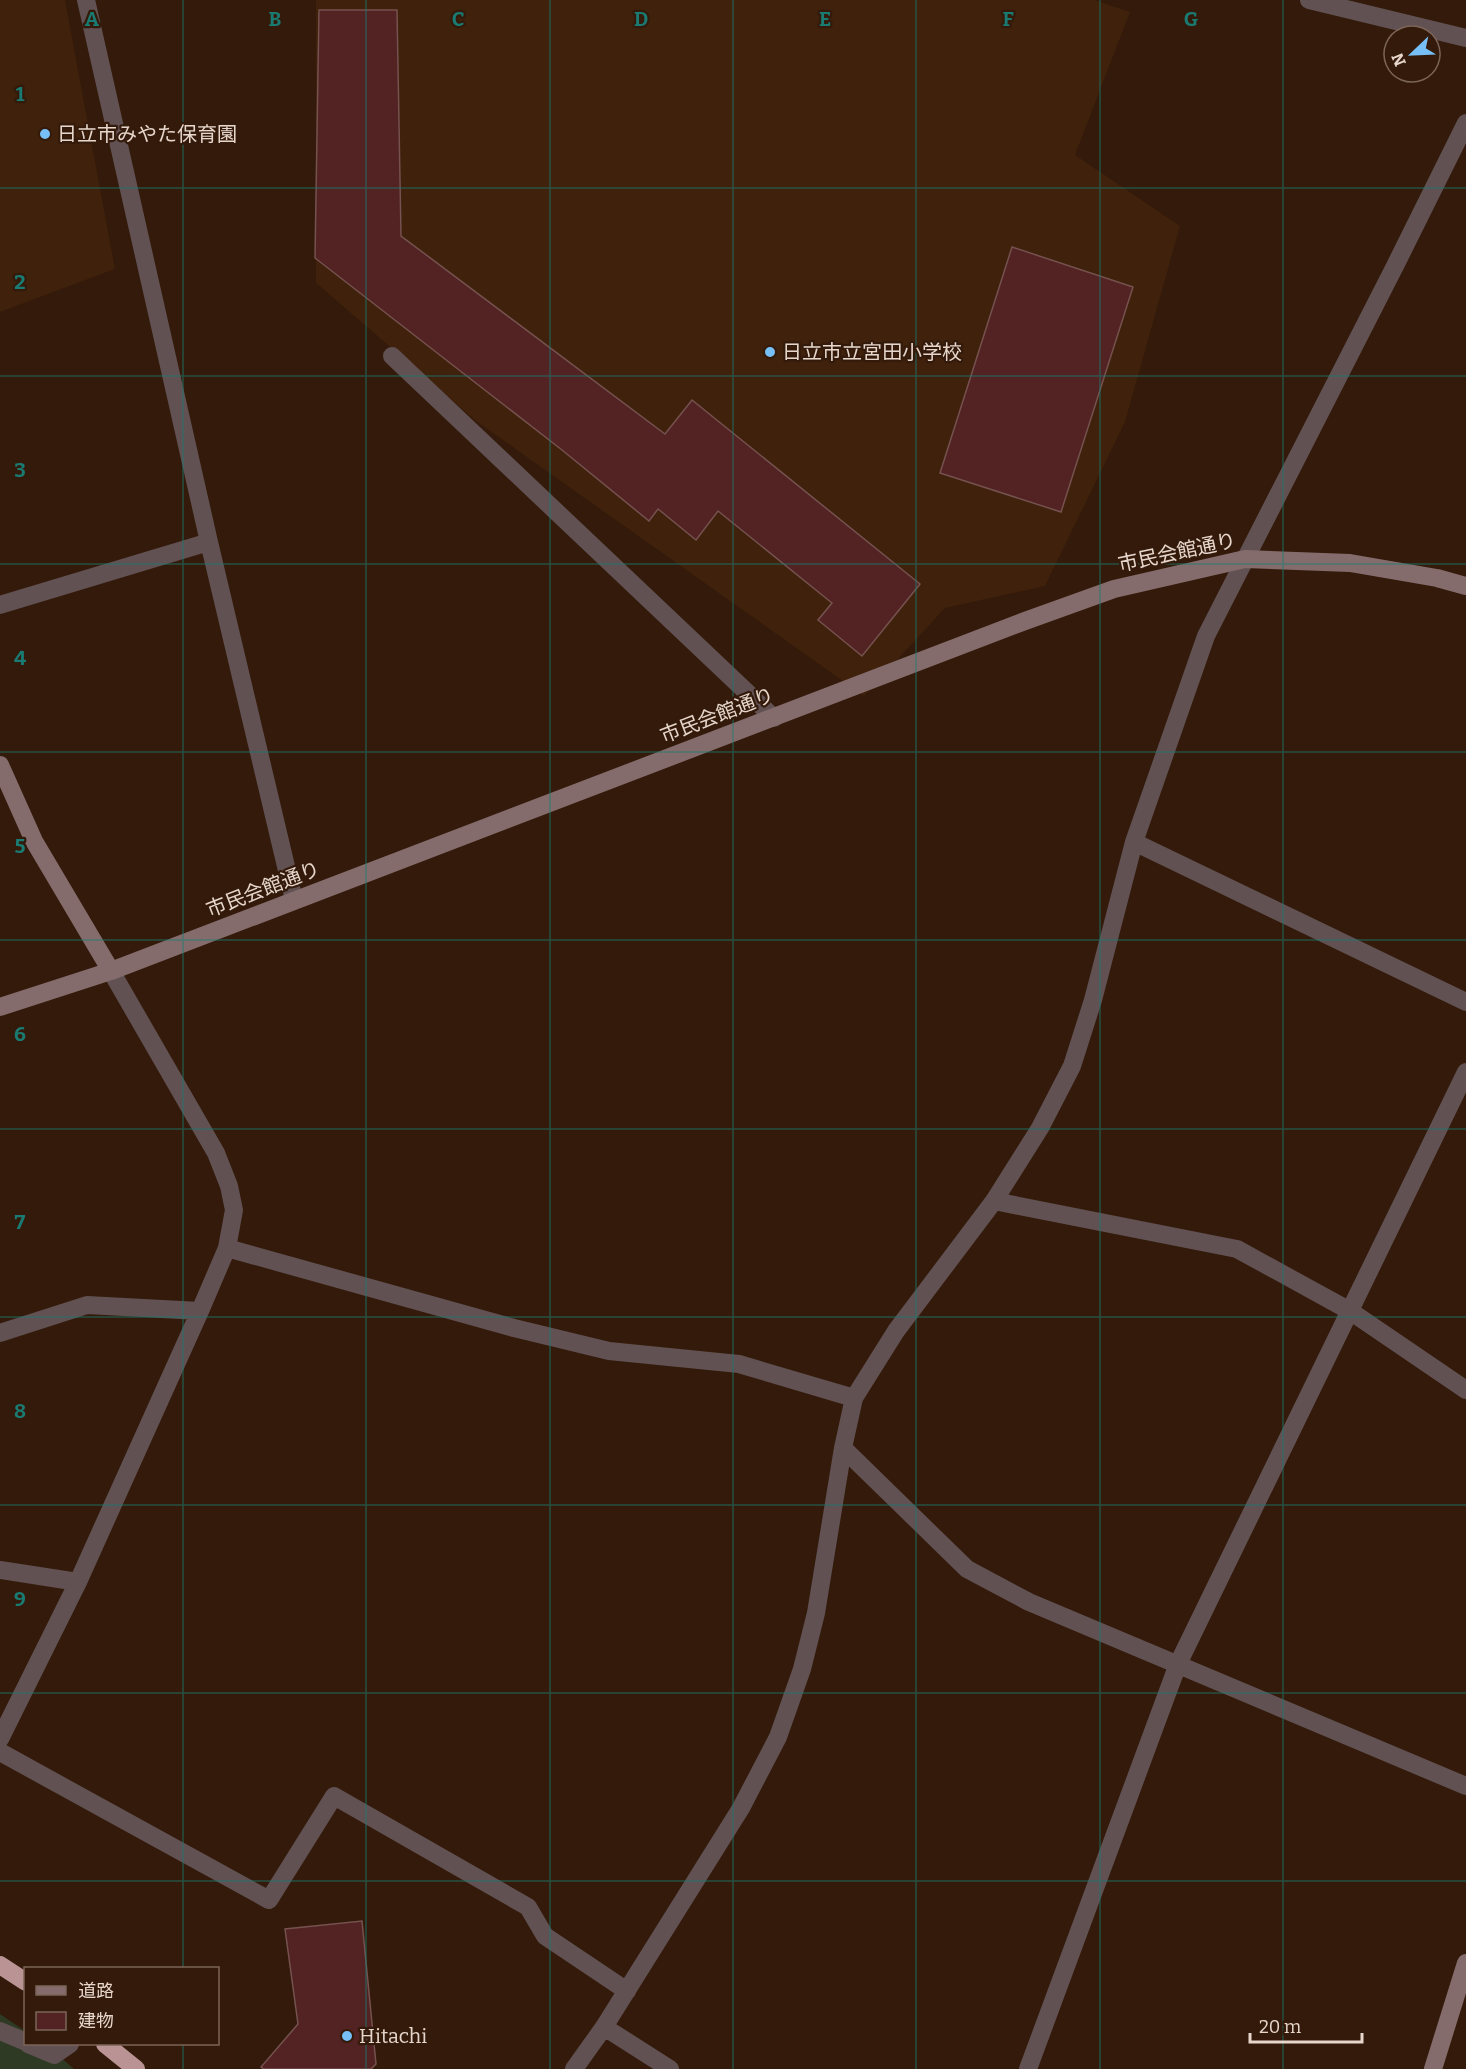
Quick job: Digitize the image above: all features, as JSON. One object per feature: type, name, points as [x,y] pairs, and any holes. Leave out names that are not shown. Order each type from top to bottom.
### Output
[{"type":"highway","points":[[0,1965],[24,1981]]},
{"type":"highway","points":[[107,2045],[136,2069]]},
{"type":"street","points":[[86,0],[209,542],[294,900]]},
{"type":"street","points":[[1309,0],[1466,38]]},
{"type":"street","points":[[574,2069],[627,1991],[741,1808],[777,1737],[801,1669],[816,1613],[843,1448],[854,1398],[896,1332],[994,1201],[1040,1128],[1072,1066],[1093,1000],[1134,842],[1206,636],[1466,123]]},
{"type":"street","points":[[392,356],[774,718]]},
{"type":"street","points":[[0,605],[209,542]]},
{"type":"street","name":"市民会館通り","points":[[0,1007],[111,971],[1114,589],[1245,559],[1350,563],[1437,578],[1466,586]]},
{"type":"street","points":[[0,765],[34,841],[216,1153],[229,1186],[234,1210],[227,1248],[200,1311],[78,1582],[0,1739]]},
{"type":"street","points":[[1134,842],[1466,1002]]},
{"type":"street","points":[[1028,2069],[1178,1664],[1466,1072]]},
{"type":"street","points":[[994,1201],[1237,1249],[1350,1311],[1466,1390]]},
{"type":"street","points":[[227,1248],[514,1328],[609,1351],[739,1364],[854,1398]]},
{"type":"street","points":[[0,1333],[87,1305],[200,1311]]},
{"type":"street","points":[[843,1448],[967,1569],[1029,1602],[1466,1786]]},
{"type":"street","points":[[0,1570],[78,1582]]},
{"type":"street","points":[[0,1752],[269,1900],[334,1796],[528,1907],[545,1936],[627,1991]]},
{"type":"street","points":[[1433,2069],[1466,1963]]},
{"type":"street","points":[[604,2026],[670,2069]]},
{"type":"street","points":[[0,2031],[24,2042]]},
{"type":"street","points":[[32,2045],[54,2055],[67,2045]]},
{"type":"shaded area","name":"日立市みやた保育園","points":[[0,0],[65,0],[115,269],[0,312]]},
{"type":"shaded area","name":"日立市立宮田小学校","points":[[316,0],[1094,0],[1130,12],[1075,155],[1180,226],[1125,422],[1045,586],[945,608],[864,696],[476,421],[316,283]]},
{"type":"green space","points":[[0,2014],[24,2030],[24,2045],[48,2046],[74,2069],[0,2069]]},
{"type":"building","points":[[319,10],[397,10],[401,236],[665,434],[692,400],[920,584],[862,656],[818,620],[832,603],[718,511],[696,540],[658,509],[649,521],[562,450],[315,258]]},
{"type":"building","points":[[1012,247],[1133,287],[1061,512],[940,473]]},
{"type":"building","points":[[362,1921],[376,2064],[371,2069],[264,2069],[261,2067],[298,2024],[285,1929]]},
{"type":"place","name":"日立市みやた保育園","points":[[45,134]]},
{"type":"place","name":"日立市立宮田小学校","points":[[770,352]]},
{"type":"place","name":"Hitachi","points":[[347,2036]]}]
